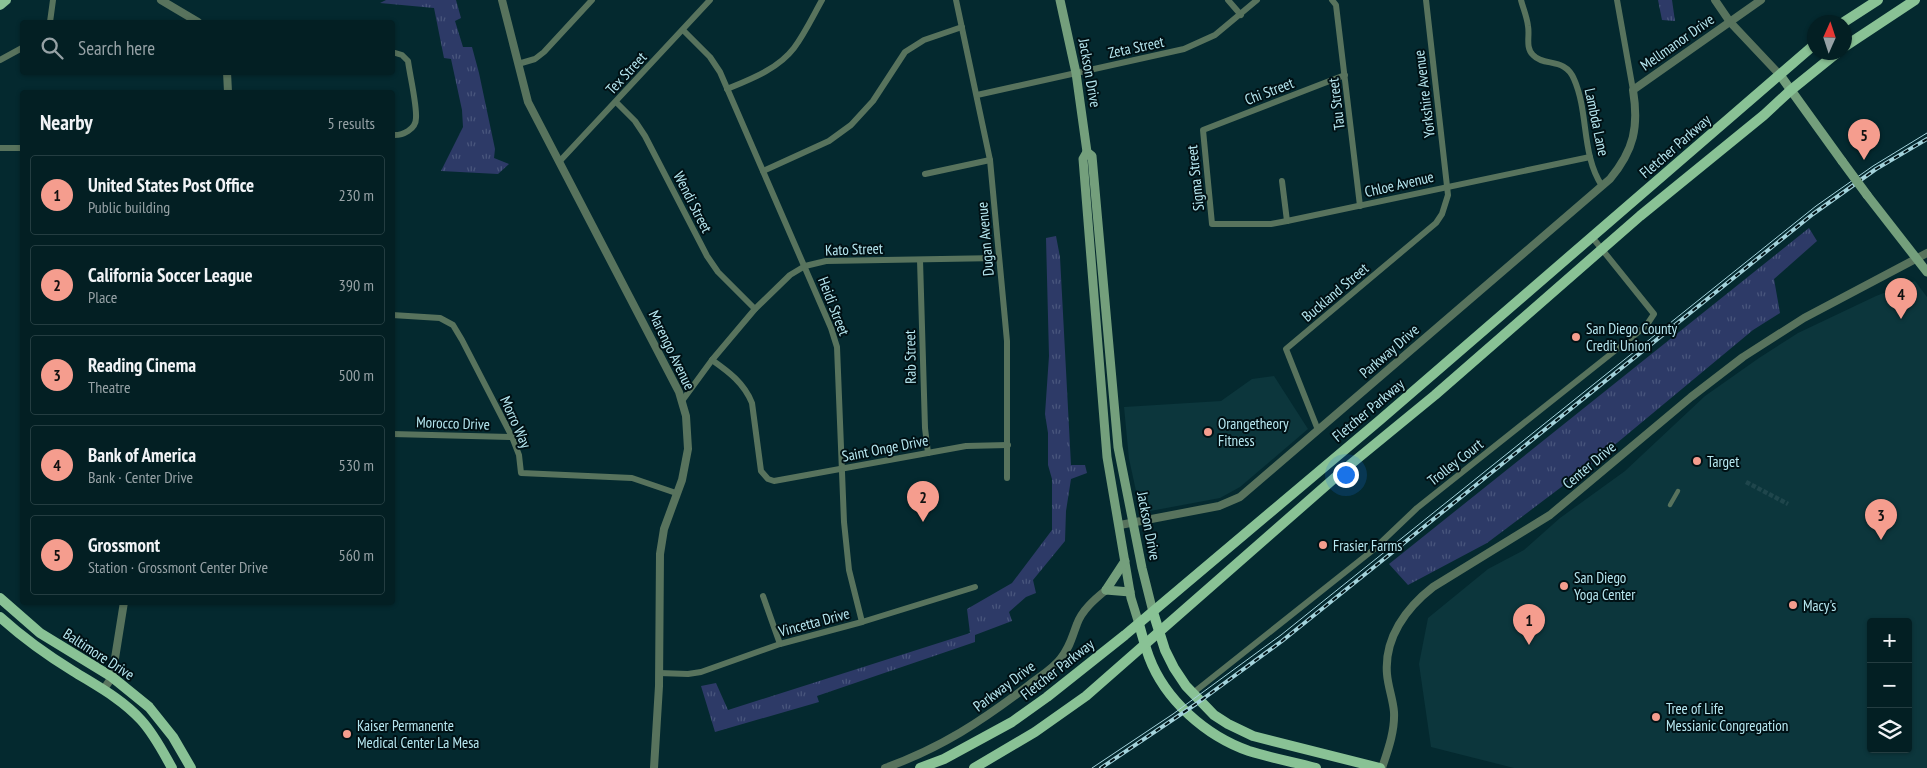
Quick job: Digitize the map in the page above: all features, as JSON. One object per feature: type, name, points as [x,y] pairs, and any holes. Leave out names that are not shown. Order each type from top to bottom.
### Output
[{"type":"main road","points":[[0,5],[6,0]]},
{"type":"main road","name":"Jackson Drive","points":[[1060,0],[1076,73],[1087,152],[1092,156],[1118,447],[1143,575],[1165,650],[1174,668],[1193,693],[1214,714],[1228,724],[1254,736],[1381,768]]},
{"type":"main road","points":[[1852,17],[1878,0]]},
{"type":"main road","points":[[1852,42],[1915,0]]},
{"type":"main road","name":"Fletcher Parkway","points":[[920,768],[952,755],[1012,722],[1047,697],[1139,624],[1380,420],[1807,51]]},
{"type":"main road","name":"Fletcher Parkway","points":[[974,768],[1035,732],[1086,696],[1346,468],[1435,395],[1640,216],[1828,60]]},
{"type":"main road","points":[[1780,75],[1927,272]]},
{"type":"main road","name":"Jackson Drive","points":[[1087,152],[1082,159],[1107,457],[1130,592],[1149,658],[1170,695],[1204,728],[1219,738],[1248,750],[1316,768]]},
{"type":"main road","points":[[1125,561],[1106,590],[1130,592]]},
{"type":"main road","name":"Baltimore Drive","points":[[0,598],[37,631],[112,677],[149,707],[172,737],[191,768]]},
{"type":"main road","name":"Baltimore Drive","points":[[0,617],[29,641],[74,671],[104,688],[142,721],[172,768]]},
{"type":"main road","points":[[29,641],[37,631]]},
{"type":"street","points":[[50,20],[53,0]]},
{"type":"street","points":[[161,0],[195,20]]},
{"type":"street","name":"Marengo Avenue","points":[[502,0],[528,102],[679,392],[686,416],[688,449],[684,472],[664,530],[660,554],[659,673],[654,768]]},
{"type":"street","points":[[518,64],[535,59],[544,52],[592,0]]},
{"type":"street","name":"Tex Street","points":[[559,162],[710,0]]},
{"type":"street","points":[[727,89],[773,67],[793,50],[806,31],[822,0]]},
{"type":"street","name":"Dugan Avenue","points":[[956,0],[990,160],[1007,341],[1007,478]]},
{"type":"street","points":[[1228,0],[1241,15]]},
{"type":"street","name":"Zeta Street","points":[[976,94],[1184,49],[1215,35],[1257,0]]},
{"type":"street","name":"Tau Street","points":[[1332,0],[1336,5],[1360,206]]},
{"type":"street","name":"Yorkshire Avenue","points":[[1426,0],[1448,186]]},
{"type":"street","name":"Lambda Lane","points":[[1520,0],[1528,27],[1528,44],[1531,53],[1540,60],[1563,66],[1575,80],[1590,157],[1602,186]]},
{"type":"street","points":[[1616,0],[1633,90]]},
{"type":"street","points":[[1715,0],[1730,22],[1780,75]]},
{"type":"street","name":"Mellmanor Drive","points":[[1633,90],[1762,0]]},
{"type":"street","points":[[763,171],[829,141],[852,124],[873,102],[905,52],[924,40],[962,27]]},
{"type":"street","name":"Heidi Street","points":[[683,30],[710,57],[720,72],[832,328],[837,347],[840,470],[849,570],[862,622]]},
{"type":"street","points":[[0,60],[20,49]]},
{"type":"street","points":[[395,53],[402,55],[408,61],[416,118],[409,130],[400,135],[395,135]]},
{"type":"street","name":"Chi Street","points":[[1203,130],[1345,74]]},
{"type":"street","points":[[228,75],[228,90]]},
{"type":"street","name":"Parkway Drive","points":[[1120,525],[1232,502],[1318,430],[1602,186],[1622,165],[1630,149],[1634,133],[1637,112],[1633,90]]},
{"type":"street","name":"Wendi Street","points":[[616,102],[645,136],[707,256],[718,272],[755,309]]},
{"type":"street","name":"Sigma Street","points":[[1203,130],[1212,224]]},
{"type":"street","points":[[0,148],[20,148]]},
{"type":"street","name":"Chloe Avenue","points":[[1212,224],[1271,224],[1287,222],[1590,157]]},
{"type":"street","points":[[925,174],[990,160]]},
{"type":"street","points":[[1282,180],[1287,222]]},
{"type":"street","name":"Buckland Street","points":[[1318,430],[1286,349],[1436,223],[1442,214],[1448,195],[1448,186]]},
{"type":"street","name":"Trolley Court","points":[[1193,693],[1373,550],[1417,508],[1646,326],[1654,314],[1592,237]]},
{"type":"street","name":"Center Drive","points":[[1381,768],[1390,742],[1394,720],[1387,674],[1388,653],[1397,626],[1416,600],[1433,587],[1550,515],[1691,397],[1743,357],[1804,318],[1927,253]]},
{"type":"street","name":"Kato Street","points":[[682,400],[712,360],[755,309],[790,275],[805,266],[826,261],[999,258]]},
{"type":"street","name":"Rab Street","points":[[920,260],[924,428],[928,453]]},
{"type":"street","name":"Morro Way","points":[[395,314],[440,318],[453,325],[512,437],[519,455],[521,473],[632,478],[676,493]]},
{"type":"street","name":"Saint Onge Drive","points":[[712,360],[733,374],[748,394],[752,403],[761,472],[768,479],[774,481],[966,446],[1008,446]]},
{"type":"street","name":"Morocco Drive","points":[[395,434],[512,437]]},
{"type":"street","points":[[1670,505],[1678,491]]},
{"type":"street","name":"Vincetta Drive","points":[[659,673],[688,674],[701,672],[780,644],[862,622],[975,587]]},
{"type":"street","name":"Parkway Drive","points":[[885,768],[927,751],[989,716],[1060,660],[1073,638],[1077,623],[1085,610],[1106,590]]},
{"type":"street","points":[[763,596],[780,644]]},
{"type":"street","points":[[104,688],[112,677],[124,605]]},
{"type":"shaded area","points":[[1915,281],[1927,297],[1927,768],[1514,768],[1431,747],[1419,664],[1428,618],[1488,569],[1524,550],[1560,518],[1625,471],[1705,396],[1798,333],[1876,296]]},
{"type":"shaded area","points":[[1274,376],[1308,429],[1240,487],[1220,498],[1145,512],[1140,509],[1129,459],[1124,407],[1221,401],[1252,379]]},
{"type":"green space","points":[[386,0],[456,0],[461,18],[455,21],[463,47],[472,47],[495,149],[494,158],[509,164],[498,174],[441,171],[463,127],[462,110],[451,59],[444,58],[434,8],[380,3]]},
{"type":"green space","points":[[1658,0],[1672,0],[1675,21],[1662,20]]},
{"type":"green space","points":[[1809,228],[1817,241],[1774,279],[1780,313],[1753,330],[1588,467],[1487,543],[1408,585],[1389,564]]},
{"type":"green space","points":[[1056,236],[1060,257],[1071,465],[1085,465],[1087,473],[1071,479],[1066,511],[1065,541],[1033,580],[1036,593],[1026,597],[1009,612],[1012,621],[975,635],[975,642],[817,696],[819,702],[715,732],[701,686],[716,683],[728,710],[970,633],[967,609],[1012,583],[1052,530],[1052,479],[1048,465],[1048,433],[1045,414],[1049,356],[1046,238]]},
{"type":"tunnel","points":[[1746,482],[1788,504]]},
{"type":"tram line","points":[[1092,768],[1173,714],[1281,635],[1816,206],[1873,166],[1927,133]]},
{"type":"railway","points":[[1101,768],[1196,704],[1282,641],[1813,214],[1876,169],[1927,139]]},
{"type":"place","name":"Grossmont","points":[[1864,160]]},
{"type":"place","name":"Bank of America","points":[[1901,319]]},
{"type":"place","name":"San Diego County Credit Union","points":[[1576,337]]},
{"type":"place","name":"Orangetheory Fitness","points":[[1208,432]]},
{"type":"place","name":"Target","points":[[1697,461]]},
{"type":"place","name":"California Soccer League","points":[[923,522]]},
{"type":"place","name":"Reading Cinema","points":[[1881,540]]},
{"type":"place","name":"Frasier Farms","points":[[1323,545]]},
{"type":"place","name":"San Diego Yoga Center","points":[[1564,586]]},
{"type":"place","name":"Macy's","points":[[1793,605]]},
{"type":"place","name":"United States Post Office","points":[[1529,645]]},
{"type":"place","name":"Tree of Life Messianic Congregation","points":[[1656,717]]},
{"type":"place","name":"Kaiser Permanente Medical Center La Mesa","points":[[347,734]]}]
